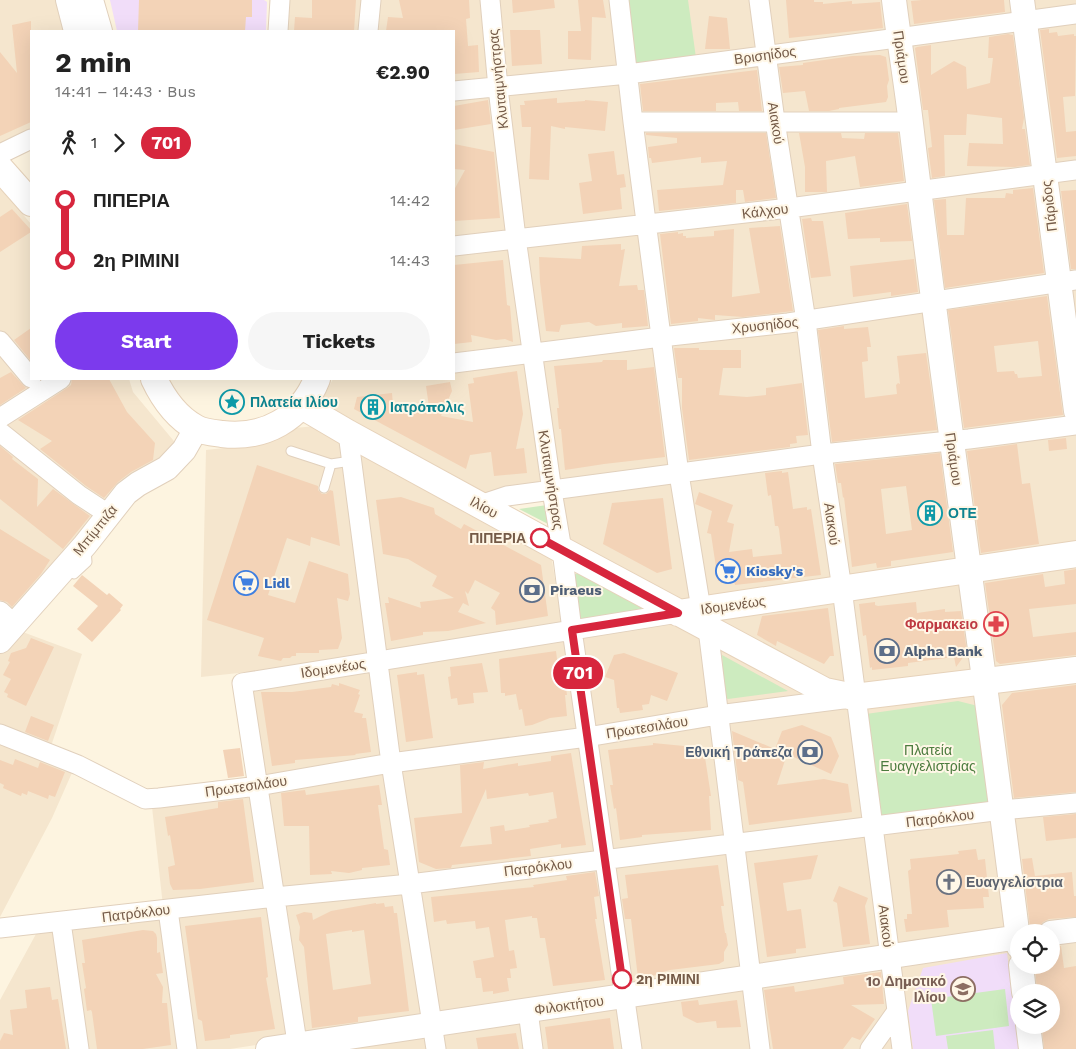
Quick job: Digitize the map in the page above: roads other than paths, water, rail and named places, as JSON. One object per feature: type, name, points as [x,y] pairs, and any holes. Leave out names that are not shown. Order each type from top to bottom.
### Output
[{"type":"main road","points":[[0,168],[30,201]]},
{"type":"main road","points":[[154,380],[161,394],[172,408],[196,429],[233,435],[267,430],[282,422],[302,406],[319,380]]},
{"type":"main road","name":"Ιλίου","points":[[302,406],[562,550],[696,617],[825,691],[854,697]]},
{"type":"main road","name":"Ιδομενέως","points":[[696,617],[842,589],[1076,554]]},
{"type":"main road","name":"Πρωτεσιλάου","points":[[854,697],[1076,670]]},
{"type":"street","points":[[68,0],[76,30]]},
{"type":"street","points":[[91,0],[100,30]]},
{"type":"street","points":[[278,30],[280,0]]},
{"type":"street","points":[[368,30],[371,0]]},
{"type":"street","name":"Κλυταιμνήστρας","points":[[490,0],[498,88],[516,238],[632,1049]]},
{"type":"street","points":[[619,0],[696,617],[718,715],[760,1049]]},
{"type":"street","name":"Αιακού","points":[[759,0],[775,121],[806,321],[822,454],[842,589],[854,697],[902,1049]]},
{"type":"street","name":"Πριάμου","points":[[894,0],[1016,924]]},
{"type":"street","name":"Βρισηίδος","points":[[455,92],[628,74],[899,38],[1023,10],[1076,14]]},
{"type":"street","name":"Πάριδος","points":[[1023,10],[1045,175],[1067,282],[1076,412]]},
{"type":"street","points":[[633,122],[911,122]]},
{"type":"street","points":[[0,154],[30,139]]},
{"type":"street","name":"Κάλχου","points":[[455,246],[789,208],[1076,170]]},
{"type":"street","name":"Χρυσηίδος","points":[[455,362],[806,321],[1067,282]]},
{"type":"street","points":[[0,341],[30,376]]},
{"type":"street","points":[[0,418],[35,382],[52,380]]},
{"type":"street","points":[[480,505],[507,496],[822,454],[951,441],[1076,425]]},
{"type":"street","name":"Μπίμπιζα","points":[[5,625],[56,577],[85,545],[126,493],[167,468],[184,450],[196,429]]},
{"type":"street","points":[[0,432],[79,495],[108,514]]},
{"type":"street","points":[[348,433],[391,763],[436,1049]]},
{"type":"street","name":"Ιδομενέως","points":[[258,786],[242,683],[572,630],[696,617]]},
{"type":"street","name":"Πρωτεσιλάου","points":[[0,734],[78,765],[145,799],[258,786],[391,763],[854,697]]},
{"type":"street","points":[[258,786],[298,1047]]},
{"type":"street","name":"Πατρόκλου","points":[[0,928],[410,884],[605,858],[1002,810],[1076,803]]},
{"type":"street","points":[[168,910],[187,1049]]},
{"type":"street","points":[[60,922],[79,1049]]},
{"type":"street","points":[[1060,932],[1076,930]]},
{"type":"street","name":"Φιλοκτήτου","points":[[268,1049],[298,1047],[432,1024],[1010,942]]},
{"type":"street","points":[[528,1011],[534,1049]]},
{"type":"street","points":[[870,1049],[897,1011]]},
{"type":"street","points":[[1030,1034],[1032,1049]]},
{"type":"lane","points":[[291,451],[331,464],[351,461]]},
{"type":"lane","points":[[324,488],[331,464]]},
{"type":"place","name":"Πλατεία Ιλίου","points":[[232,402]]},
{"type":"place","name":"Ιατρόπολις","points":[[373,407]]},
{"type":"place","name":"ΟΤΕ","points":[[930,513]]},
{"type":"place","name":"ΠΙΠΕΡΙΑ","points":[[540,538]]},
{"type":"place","name":"Kiosky's","points":[[728,571]]},
{"type":"place","name":"Lidl","points":[[246,583]]},
{"type":"place","name":"Piraeus","points":[[532,590]]},
{"type":"place","name":"Φαρμακειο","points":[[996,624]]},
{"type":"place","name":"Alpha Bank","points":[[887,651]]},
{"type":"place","name":"Εθνική Τράπεζα","points":[[810,752]]},
{"type":"place","name":"Ευαγγελίστρια","points":[[949,882]]},
{"type":"place","name":"2η ΡΙΜΙΝΙ","points":[[622,979]]},
{"type":"place","name":"1ο Δημοτικό Ιλίου","points":[[963,989]]},
{"type":"park label","name":"Πλατεία Ευαγγελιστρίας","points":[[928,758]]}]
